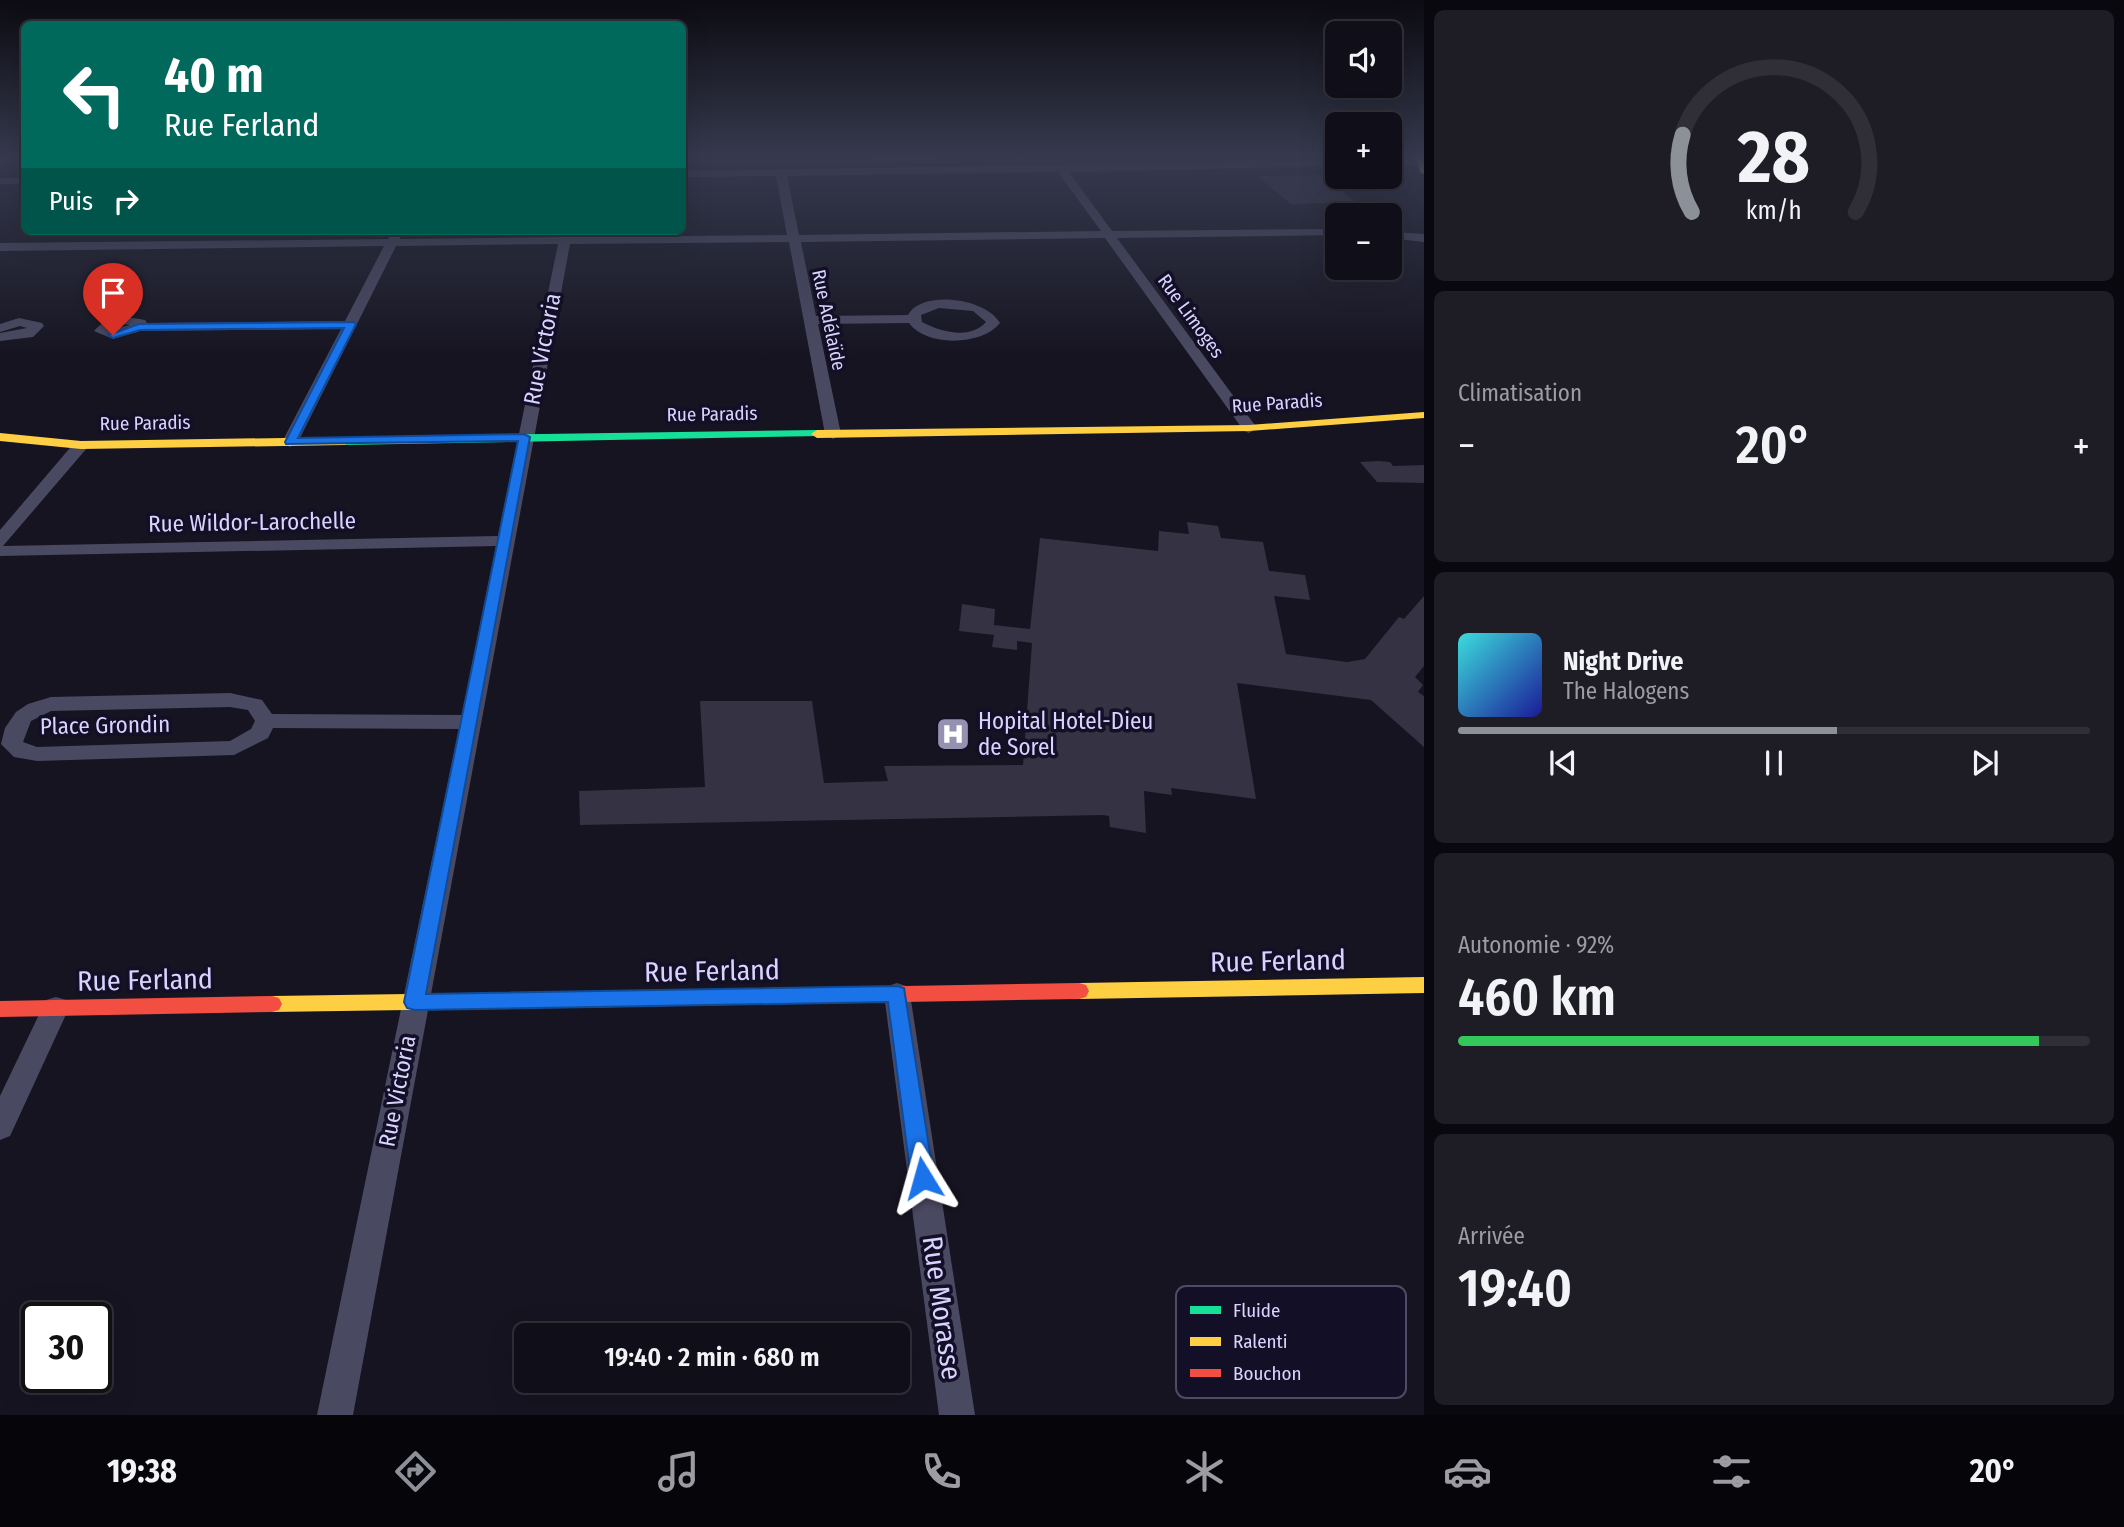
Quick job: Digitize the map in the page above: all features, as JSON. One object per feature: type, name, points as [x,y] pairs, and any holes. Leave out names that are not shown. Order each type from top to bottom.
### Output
[{"type":"street","name":"Rue Adélaïde","points":[[790,224],[833,434]]},
{"type":"street","name":"Rue Limoges","points":[[1101,224],[1248,428]]},
{"type":"street","points":[[0,247],[396,237],[793,239],[1325,232]]},
{"type":"street","name":"Rue Victoria","points":[[335,1415],[468,722],[565,236]]},
{"type":"street","points":[[1402,236],[1424,238]]},
{"type":"street","points":[[290,442],[396,237]]},
{"type":"street","points":[[952,304],[986,312],[993,323],[984,332],[961,336],[934,333],[916,324],[913,319],[919,309],[952,304]]},
{"type":"street","points":[[810,320],[913,319]]},
{"type":"street","points":[[0,328],[19,322],[37,326],[28,334],[0,337]]},
{"type":"street","points":[[139,327],[351,324]]},
{"type":"street","name":"Rue Paradis","points":[[0,437],[81,445],[1248,428],[1424,415]]},
{"type":"street","points":[[0,541],[81,445]]},
{"type":"street","name":"Rue Wildor-Larochelle","points":[[0,551],[505,541]]},
{"type":"street","name":"Place Grondin","points":[[230,700],[255,705],[266,721],[260,733],[234,748],[37,754],[22,752],[12,744],[19,720],[33,708],[51,704],[230,700]]},
{"type":"street","points":[[266,721],[468,722]]},
{"type":"street","name":"Rue Ferland","points":[[0,1009],[1424,985]]},
{"type":"street","name":"Rue Morasse","points":[[897,994],[957,1415]]},
{"type":"street","points":[[0,1127],[56,1008]]},
{"type":"building","points":[[1360,462],[1390,462],[1393,466],[1424,465],[1424,483],[1377,482]]},
{"type":"building","points":[[1187,522],[1218,526],[1221,538],[1263,542],[1269,571],[1305,575],[1310,600],[1274,596],[1286,654],[1347,662],[1365,659],[1399,617],[1404,619],[1424,596],[1424,666],[1415,677],[1423,685],[1418,692],[1424,696],[1424,747],[1371,700],[1237,683],[1256,799],[1171,788],[1172,795],[1144,791],[1146,833],[1110,827],[1109,816],[1103,815],[580,825],[579,791],[705,787],[700,701],[812,701],[824,783],[888,781],[884,766],[1023,765],[1032,643],[1017,641],[1017,650],[992,647],[994,635],[959,631],[962,604],[995,609],[994,625],[1030,629],[1040,538],[1158,551],[1159,531],[1189,534]]},
{"type":"traffic: fast","points":[[345,441],[817,434]]},
{"type":"traffic: slow","points":[[817,434],[1249,428],[1424,415]]},
{"type":"traffic: slow","points":[[0,437],[81,445],[345,441]]},
{"type":"traffic: slow","points":[[1079,991],[1424,985]]},
{"type":"traffic: slow","points":[[272,1004],[619,999]]},
{"type":"traffic: jam","points":[[619,999],[1079,991]]},
{"type":"traffic: jam","points":[[0,1009],[272,1004]]},
{"type":"place","name":"Hopital Hotel-Dieu de Sorel","points":[[953,734]]},
{"type":"route","points":[[113,335],[124,334],[139,327],[351,324],[290,442],[524,437],[415,1002],[897,994],[923,1178]]}]
